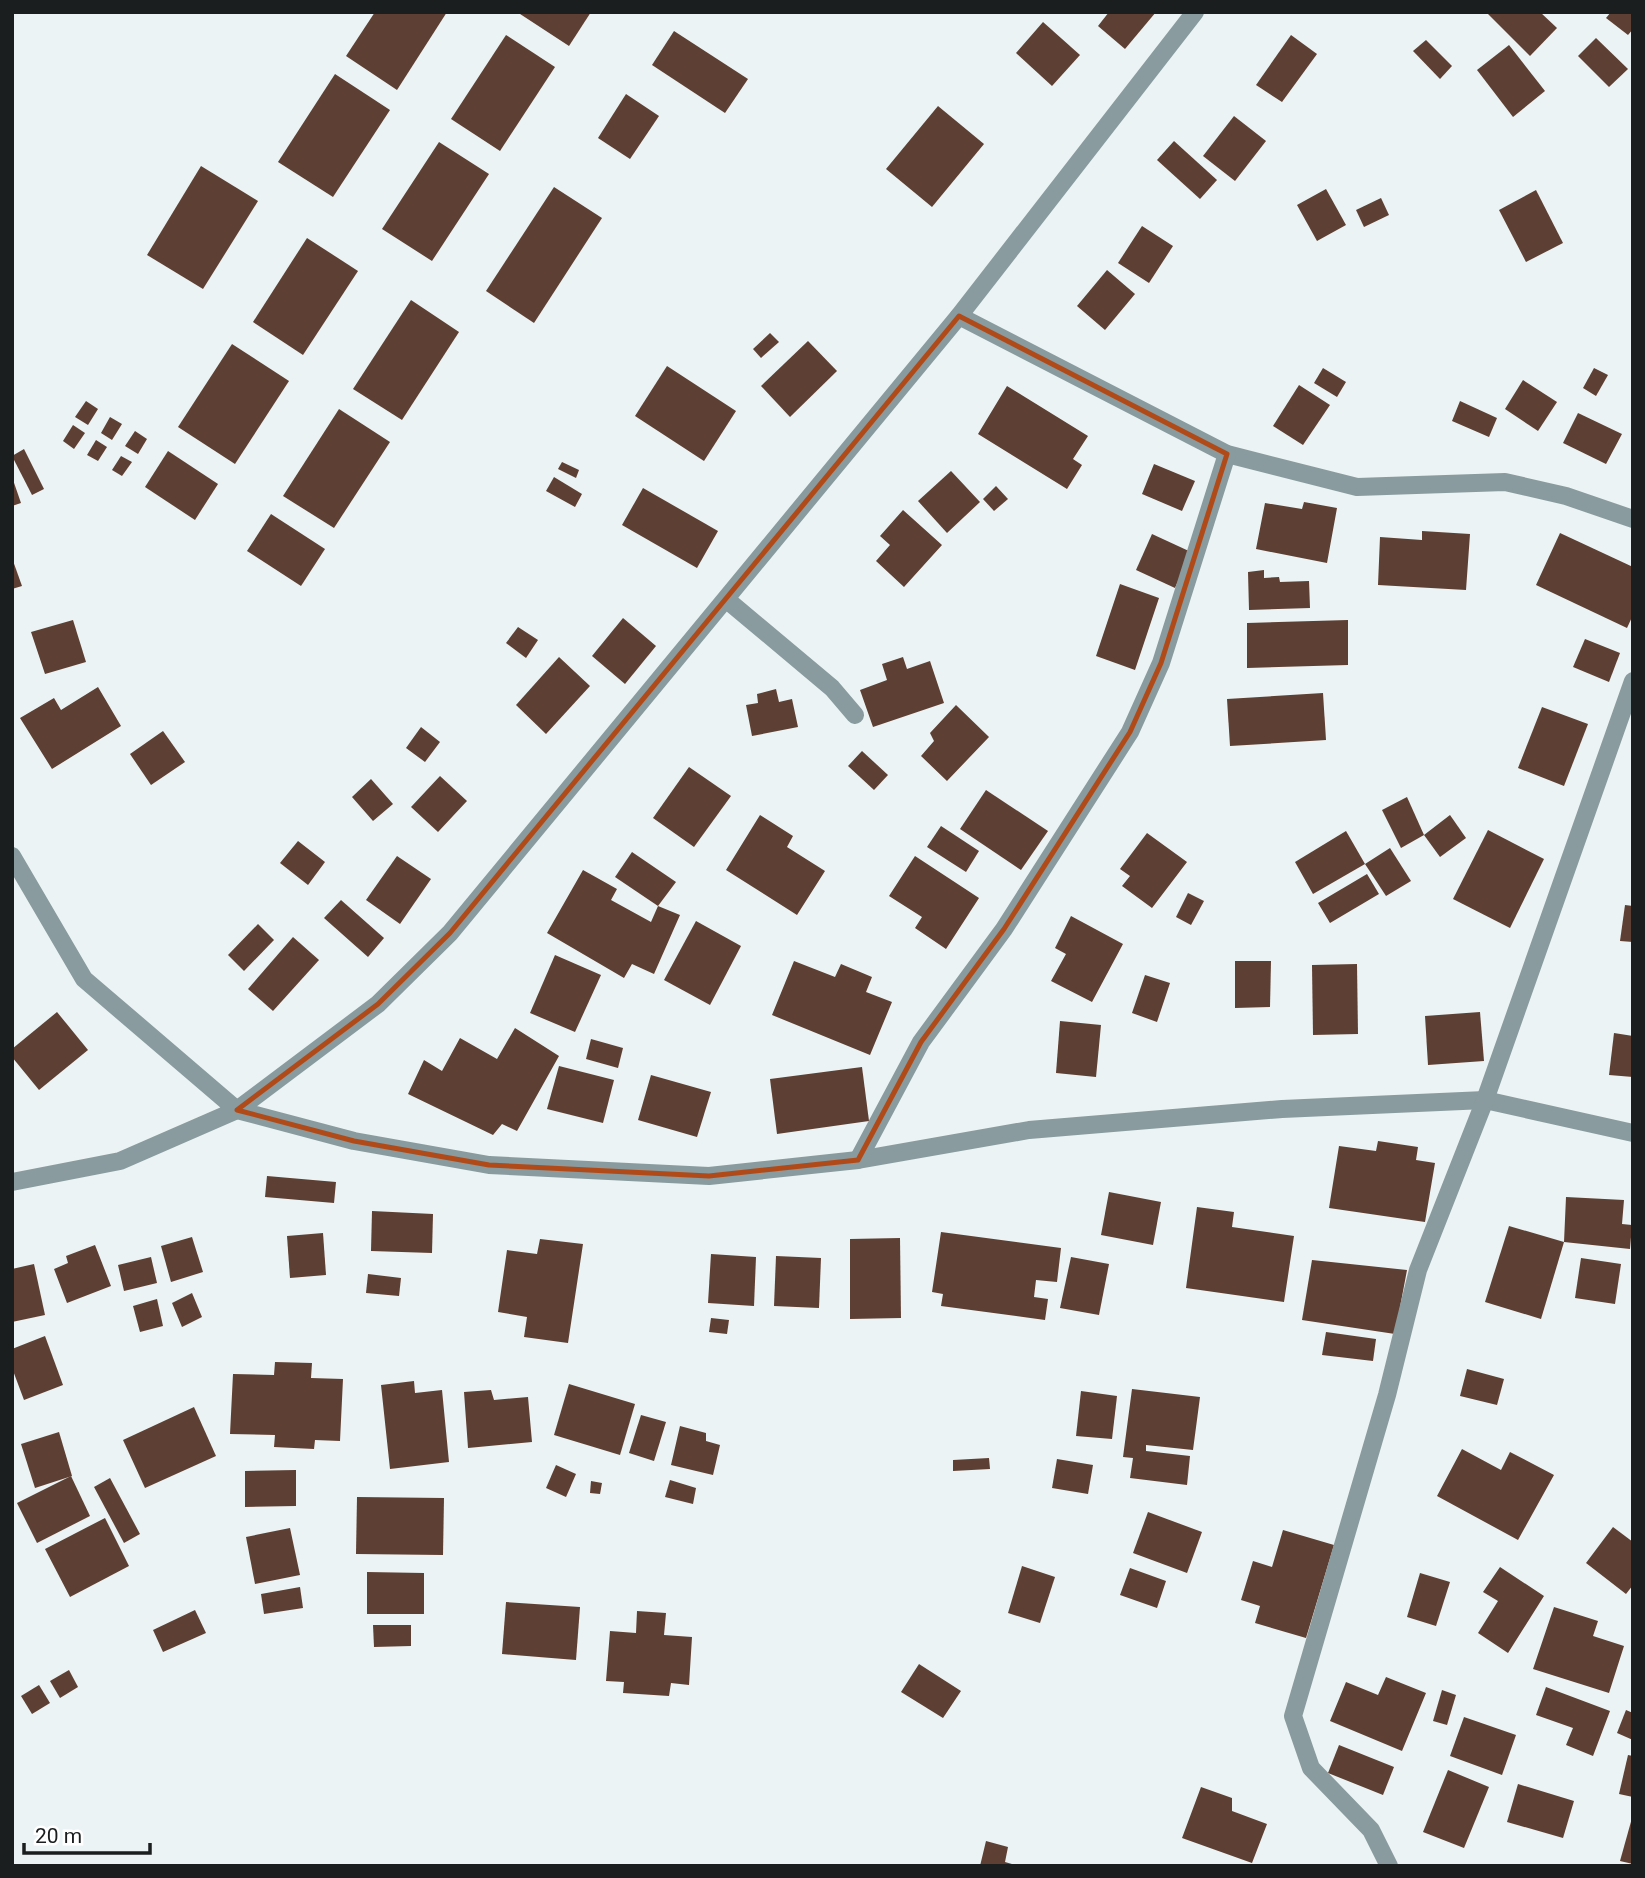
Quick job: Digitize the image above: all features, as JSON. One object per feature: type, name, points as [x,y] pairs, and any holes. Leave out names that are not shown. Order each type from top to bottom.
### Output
[{"type":"street","points":[[12,1182],[120,1161],[237,1110],[379,1004],[450,933],[727,600],[803,502],[959,316],[1195,12]]},
{"type":"street","points":[[959,316],[1227,454],[1357,487],[1504,482],[1566,496],[1633,519]]},
{"type":"street","points":[[858,1160],[921,1042],[1004,929],[1130,732],[1161,663],[1227,454]]},
{"type":"street","points":[[727,600],[832,688],[855,715]]},
{"type":"street","points":[[1389,1866],[1371,1830],[1311,1768],[1293,1716],[1387,1395],[1419,1270],[1485,1100],[1633,681]]},
{"type":"street","points":[[12,856],[84,979],[237,1110],[354,1141],[489,1165],[709,1176],[858,1160],[1029,1130],[1282,1109],[1485,1100],[1633,1133]]},
{"type":"highlighted area","points":[[959,316],[1227,454],[1161,663],[1130,732],[1004,929],[921,1042],[858,1160],[709,1176],[489,1165],[354,1141],[237,1110],[378,1004],[450,933]]},
{"type":"building","points":[[375,12],[447,12],[397,90],[346,56]]},
{"type":"building","points":[[517,12],[591,12],[569,46]]},
{"type":"building","points":[[1109,12],[1156,12],[1125,49],[1098,26]]},
{"type":"building","points":[[1486,12],[1540,12],[1557,28],[1530,56]]},
{"type":"building","points":[[1611,12],[1633,12],[1633,29],[1628,35],[1606,18]]},
{"type":"building","points":[[1043,22],[1080,55],[1052,86],[1016,53]]},
{"type":"building","points":[[674,31],[748,79],[725,113],[652,65]]},
{"type":"building","points":[[506,35],[555,67],[500,151],[451,119]]},
{"type":"building","points":[[1291,35],[1317,54],[1282,102],[1256,85]]},
{"type":"building","points":[[1596,38],[1628,69],[1609,87],[1578,56]]},
{"type":"building","points":[[1426,40],[1452,66],[1440,79],[1413,51]]},
{"type":"building","points":[[1509,45],[1545,91],[1513,117],[1477,70]]},
{"type":"building","points":[[335,74],[390,110],[333,197],[278,162]]},
{"type":"building","points":[[626,94],[659,116],[630,159],[598,138]]},
{"type":"building","points":[[938,106],[984,144],[932,207],[886,169]]},
{"type":"building","points":[[1234,116],[1266,141],[1235,181],[1203,156]]},
{"type":"building","points":[[1174,141],[1217,180],[1200,199],[1157,160]]},
{"type":"building","points":[[439,142],[489,174],[432,261],[382,229]]},
{"type":"building","points":[[201,166],[258,201],[203,289],[147,255]]},
{"type":"building","points":[[554,187],[602,218],[534,323],[486,291]]},
{"type":"building","points":[[1326,189],[1346,225],[1317,241],[1297,205]]},
{"type":"building","points":[[1536,190],[1563,243],[1526,262],[1499,210]]},
{"type":"building","points":[[1381,198],[1389,215],[1364,227],[1356,210]]},
{"type":"building","points":[[1142,226],[1173,246],[1149,283],[1118,263]]},
{"type":"building","points":[[307,238],[358,271],[303,355],[253,322]]},
{"type":"building","points":[[1107,270],[1135,294],[1105,330],[1077,306]]},
{"type":"building","points":[[411,300],[459,332],[402,420],[353,389]]},
{"type":"building","points":[[770,333],[779,342],[761,358],[753,349]]},
{"type":"building","points":[[808,341],[837,371],[790,417],[761,386]]},
{"type":"building","points":[[232,344],[289,381],[235,464],[178,427]]},
{"type":"building","points":[[667,366],[736,411],[704,461],[635,416]]},
{"type":"building","points":[[1323,368],[1346,382],[1337,397],[1314,383]]},
{"type":"building","points":[[1594,368],[1608,375],[1596,396],[1583,388]]},
{"type":"building","points":[[1523,380],[1557,402],[1538,431],[1505,409]]},
{"type":"building","points":[[1299,385],[1330,405],[1303,445],[1273,426]]},
{"type":"building","points":[[1007,386],[1088,436],[1073,459],[1082,465],[1067,489],[978,434]]},
{"type":"building","points":[[86,401],[98,409],[88,425],[75,417]]},
{"type":"building","points":[[1460,401],[1497,418],[1489,437],[1452,421]]},
{"type":"building","points":[[339,409],[390,442],[334,528],[283,496]]},
{"type":"building","points":[[1578,413],[1622,434],[1606,464],[1563,443]]},
{"type":"building","points":[[110,417],[122,424],[112,440],[101,433]]},
{"type":"building","points":[[73,425],[85,433],[74,449],[63,441]]},
{"type":"building","points":[[135,431],[147,439],[138,454],[125,446]]},
{"type":"building","points":[[96,440],[107,447],[98,461],[87,455]]},
{"type":"building","points":[[24,449],[44,489],[32,495],[12,456]]},
{"type":"building","points":[[168,451],[218,484],[195,520],[145,487]]},
{"type":"building","points":[[121,456],[132,462],[122,476],[112,470]]},
{"type":"building","points":[[562,462],[579,470],[576,478],[558,469]]},
{"type":"building","points":[[1154,464],[1195,481],[1182,511],[1142,494]]},
{"type":"building","points":[[951,471],[980,502],[947,533],[918,501]]},
{"type":"building","points":[[12,477],[21,503],[12,506]]},
{"type":"building","points":[[554,477],[582,494],[575,507],[546,491]]},
{"type":"building","points":[[996,486],[1008,499],[994,511],[983,499]]},
{"type":"building","points":[[643,488],[718,531],[697,568],[622,525]]},
{"type":"building","points":[[1304,502],[1337,508],[1327,563],[1256,549],[1265,503],[1302,509]]},
{"type":"building","points":[[903,510],[942,545],[904,587],[876,561],[890,545],[880,536]]},
{"type":"building","points":[[271,514],[325,549],[301,586],[247,551]]},
{"type":"building","points":[[1422,531],[1470,534],[1466,590],[1378,585],[1380,537],[1422,540]]},
{"type":"building","points":[[1560,533],[1633,567],[1633,615],[1627,628],[1536,585]]},
{"type":"building","points":[[1152,534],[1191,552],[1175,588],[1136,570]]},
{"type":"building","points":[[12,558],[22,586],[12,589]]},
{"type":"building","points":[[1264,570],[1264,578],[1279,577],[1280,582],[1309,581],[1310,608],[1249,610],[1248,572]]},
{"type":"building","points":[[1120,584],[1159,598],[1135,670],[1096,656]]},
{"type":"building","points":[[623,618],[656,646],[625,684],[592,656]]},
{"type":"building","points":[[73,620],[86,662],[45,674],[31,632]]},
{"type":"building","points":[[1348,620],[1348,665],[1247,668],[1247,623]]},
{"type":"building","points":[[518,627],[538,640],[526,658],[506,643]]},
{"type":"building","points":[[1585,639],[1620,653],[1609,682],[1573,667]]},
{"type":"building","points":[[559,657],[590,686],[546,734],[516,705]]},
{"type":"building","points":[[903,657],[907,669],[930,661],[944,703],[873,727],[860,690],[887,680],[882,664]]},
{"type":"building","points":[[98,687],[121,726],[52,769],[20,718],[54,698],[61,710]]},
{"type":"building","points":[[776,689],[779,702],[792,699],[798,727],[752,736],[746,705],[758,703],[757,694]]},
{"type":"building","points":[[1323,693],[1326,740],[1230,746],[1227,699]]},
{"type":"building","points":[[956,705],[989,737],[947,781],[921,756],[934,741],[930,733]]},
{"type":"building","points":[[1542,707],[1588,724],[1564,786],[1518,768]]},
{"type":"building","points":[[421,727],[440,742],[425,762],[406,748]]},
{"type":"building","points":[[163,731],[185,762],[151,785],[130,754]]},
{"type":"building","points":[[862,751],[888,775],[874,790],[848,766]]},
{"type":"building","points":[[689,767],[731,796],[694,847],[653,818]]},
{"type":"building","points":[[440,776],[467,801],[438,832],[411,807]]},
{"type":"building","points":[[371,779],[393,804],[373,821],[352,797]]},
{"type":"building","points":[[986,790],[1048,831],[1021,870],[960,829]]},
{"type":"building","points":[[1407,797],[1424,835],[1401,848],[1382,810]]},
{"type":"building","points":[[760,815],[793,836],[787,847],[825,871],[797,915],[726,870]]},
{"type":"building","points":[[1450,815],[1466,838],[1440,857],[1424,835]]},
{"type":"building","points":[[941,826],[979,851],[966,872],[927,847]]},
{"type":"building","points":[[1488,830],[1544,859],[1510,928],[1453,899]]},
{"type":"building","points":[[1346,831],[1365,864],[1313,894],[1295,862]]},
{"type":"building","points":[[1147,833],[1187,862],[1152,908],[1122,886],[1130,876],[1120,869]]},
{"type":"building","points":[[298,841],[325,862],[308,885],[280,863]]},
{"type":"building","points":[[1390,848],[1411,881],[1386,896],[1365,864]]},
{"type":"building","points":[[632,852],[676,882],[658,906],[615,877]]},
{"type":"building","points":[[397,856],[431,879],[400,924],[366,900]]},
{"type":"building","points":[[915,856],[979,898],[946,949],[915,928],[922,917],[889,896]]},
{"type":"building","points":[[583,870],[617,889],[611,900],[651,922],[658,906],[680,915],[654,974],[632,964],[624,978],[547,933]]},
{"type":"building","points":[[1367,874],[1379,894],[1330,923],[1318,903]]},
{"type":"building","points":[[1188,893],[1204,901],[1191,925],[1176,917]]},
{"type":"building","points":[[341,900],[384,938],[368,957],[324,918]]},
{"type":"building","points":[[1625,905],[1633,906],[1633,942],[1620,941]]},
{"type":"building","points":[[1071,916],[1123,944],[1092,1002],[1051,981],[1066,954],[1055,948]]},
{"type":"building","points":[[696,921],[741,946],[710,1005],[664,980]]},
{"type":"building","points":[[258,924],[274,940],[244,971],[228,955]]},
{"type":"building","points":[[293,937],[319,960],[273,1011],[248,989]]},
{"type":"building","points":[[555,955],[601,975],[575,1032],[530,1013]]},
{"type":"building","points":[[794,961],[835,977],[841,964],[872,977],[866,992],[892,1002],[870,1055],[772,1015]]},
{"type":"building","points":[[1235,961],[1271,961],[1270,1007],[1235,1008]]},
{"type":"building","points":[[1357,964],[1358,1034],[1313,1035],[1312,965]]},
{"type":"building","points":[[1145,975],[1170,983],[1157,1022],[1132,1013]]},
{"type":"building","points":[[57,1012],[88,1050],[39,1090],[12,1057],[12,1049]]},
{"type":"building","points":[[1480,1012],[1484,1061],[1428,1065],[1425,1016]]},
{"type":"building","points":[[1060,1021],[1101,1025],[1096,1077],[1056,1073]]},
{"type":"building","points":[[515,1028],[559,1056],[517,1131],[502,1124],[493,1135],[408,1094],[424,1060],[442,1071],[460,1038],[497,1059]]},
{"type":"building","points":[[1614,1033],[1633,1036],[1633,1077],[1609,1075]]},
{"type":"building","points":[[591,1039],[623,1048],[618,1068],[586,1059]]},
{"type":"building","points":[[559,1066],[614,1080],[603,1123],[547,1109]]},
{"type":"building","points":[[862,1067],[869,1121],[777,1134],[770,1079]]},
{"type":"building","points":[[651,1075],[711,1092],[697,1137],[638,1120]]},
{"type":"building","points":[[1378,1141],[1418,1147],[1416,1160],[1435,1163],[1425,1222],[1329,1208],[1339,1146],[1376,1151]]},
{"type":"building","points":[[267,1176],[336,1182],[334,1203],[265,1197]]},
{"type":"building","points":[[1109,1192],[1161,1202],[1153,1245],[1101,1235]]},
{"type":"building","points":[[1566,1197],[1624,1200],[1622,1224],[1632,1225],[1630,1249],[1564,1242]]},
{"type":"building","points":[[1197,1207],[1234,1212],[1232,1227],[1294,1236],[1284,1302],[1186,1288]]},
{"type":"building","points":[[372,1211],[433,1214],[432,1253],[371,1251]]},
{"type":"building","points":[[1509,1226],[1564,1242],[1541,1319],[1485,1302]]},
{"type":"building","points":[[941,1232],[1061,1248],[1057,1282],[1036,1280],[1034,1297],[1048,1299],[1045,1320],[941,1306],[943,1294],[932,1292]]},
{"type":"building","points":[[323,1233],[326,1275],[290,1278],[287,1236]]},
{"type":"building","points":[[192,1237],[203,1272],[171,1282],[161,1246]]},
{"type":"building","points":[[900,1238],[901,1318],[850,1319],[850,1239]]},
{"type":"building","points":[[540,1239],[583,1244],[568,1343],[524,1337],[527,1317],[498,1312],[507,1250],[537,1254]]},
{"type":"building","points":[[95,1245],[111,1286],[67,1303],[54,1269],[68,1263],[66,1256]]},
{"type":"building","points":[[711,1254],[756,1257],[754,1306],[708,1303]]},
{"type":"building","points":[[776,1256],[821,1258],[819,1308],[774,1306]]},
{"type":"building","points":[[151,1257],[157,1283],[124,1291],[118,1265]]},
{"type":"building","points":[[1071,1257],[1109,1264],[1099,1315],[1060,1308]]},
{"type":"building","points":[[1581,1258],[1621,1264],[1615,1304],[1575,1298]]},
{"type":"building","points":[[1312,1260],[1407,1270],[1395,1334],[1302,1320]]},
{"type":"building","points":[[34,1264],[45,1315],[12,1322],[12,1269]]},
{"type":"building","points":[[368,1274],[401,1278],[399,1296],[366,1293]]},
{"type":"building","points":[[192,1293],[202,1317],[182,1327],[172,1303]]},
{"type":"building","points":[[157,1299],[163,1326],[140,1332],[133,1306]]},
{"type":"building","points":[[711,1318],[729,1320],[727,1334],[709,1332]]},
{"type":"building","points":[[1326,1332],[1376,1339],[1373,1361],[1322,1355]]},
{"type":"building","points":[[45,1336],[63,1385],[24,1400],[12,1368],[12,1349]]},
{"type":"building","points":[[275,1362],[312,1363],[311,1378],[343,1379],[340,1441],[315,1440],[314,1449],[274,1447],[275,1435],[230,1434],[233,1374],[274,1375]]},
{"type":"building","points":[[1467,1369],[1504,1379],[1497,1405],[1460,1396]]},
{"type":"building","points":[[414,1381],[415,1393],[442,1390],[449,1462],[390,1469],[381,1385]]},
{"type":"building","points":[[569,1384],[635,1404],[620,1455],[554,1435]]},
{"type":"building","points":[[1132,1389],[1200,1397],[1193,1450],[1146,1445],[1146,1451],[1190,1456],[1187,1485],[1130,1478],[1133,1458],[1123,1457]]},
{"type":"building","points":[[491,1390],[494,1400],[528,1397],[532,1442],[468,1448],[464,1392]]},
{"type":"building","points":[[1081,1391],[1117,1396],[1112,1439],[1076,1436]]},
{"type":"building","points":[[194,1407],[216,1456],[145,1488],[123,1440]]},
{"type":"building","points":[[641,1415],[666,1422],[654,1461],[629,1453]]},
{"type":"building","points":[[680,1426],[706,1433],[706,1441],[720,1445],[713,1475],[671,1465]]},
{"type":"building","points":[[59,1432],[72,1476],[35,1488],[21,1444]]},
{"type":"building","points":[[1462,1449],[1501,1470],[1510,1452],[1554,1475],[1518,1540],[1437,1496]]},
{"type":"building","points":[[989,1458],[990,1469],[953,1471],[953,1460]]},
{"type":"building","points":[[1057,1459],[1093,1465],[1088,1494],[1052,1488]]},
{"type":"building","points":[[556,1465],[576,1474],[566,1497],[546,1488]]},
{"type":"building","points":[[296,1470],[296,1506],[245,1507],[245,1471]]},
{"type":"building","points":[[71,1476],[90,1516],[37,1543],[17,1503]]},
{"type":"building","points":[[110,1478],[140,1534],[124,1543],[94,1487]]},
{"type":"building","points":[[670,1480],[696,1488],[693,1504],[665,1497]]},
{"type":"building","points":[[591,1481],[602,1483],[600,1494],[590,1493]]},
{"type":"building","points":[[357,1497],[444,1498],[443,1555],[356,1554]]},
{"type":"building","points":[[1148,1512],[1202,1532],[1187,1573],[1133,1553]]},
{"type":"building","points":[[105,1518],[129,1566],[70,1597],[45,1549]]},
{"type":"building","points":[[1613,1527],[1633,1542],[1633,1585],[1626,1594],[1586,1563]]},
{"type":"building","points":[[290,1528],[300,1575],[255,1584],[246,1537]]},
{"type":"building","points":[[1283,1530],[1334,1545],[1306,1638],[1255,1623],[1260,1606],[1241,1600],[1253,1561],[1272,1567]]},
{"type":"building","points":[[1022,1566],[1055,1577],[1040,1623],[1008,1613]]},
{"type":"building","points":[[1500,1567],[1544,1596],[1508,1653],[1478,1633],[1498,1601],[1483,1592]]},
{"type":"building","points":[[1130,1568],[1166,1581],[1157,1608],[1120,1595]]},
{"type":"building","points":[[367,1572],[424,1573],[424,1614],[367,1614]]},
{"type":"building","points":[[1420,1573],[1450,1582],[1436,1626],[1407,1617]]},
{"type":"building","points":[[300,1587],[303,1608],[264,1614],[261,1594]]},
{"type":"building","points":[[506,1602],[580,1607],[576,1660],[502,1654]]},
{"type":"building","points":[[1554,1607],[1598,1621],[1593,1636],[1624,1646],[1609,1693],[1533,1669]]},
{"type":"building","points":[[195,1610],[206,1633],[163,1652],[153,1630]]},
{"type":"building","points":[[637,1611],[666,1613],[664,1635],[692,1637],[689,1685],[671,1683],[669,1696],[623,1693],[624,1682],[606,1681],[610,1631],[636,1633]]},
{"type":"building","points":[[373,1625],[411,1625],[411,1646],[374,1647]]},
{"type":"building","points":[[919,1664],[961,1691],[943,1718],[901,1692]]},
{"type":"building","points":[[69,1670],[78,1687],[60,1698],[50,1681]]},
{"type":"building","points":[[1386,1677],[1426,1693],[1402,1751],[1330,1721],[1346,1682],[1378,1695]]},
{"type":"building","points":[[39,1685],[50,1703],[32,1714],[21,1696]]},
{"type":"building","points":[[1546,1687],[1610,1711],[1593,1756],[1566,1745],[1573,1728],[1536,1715]]},
{"type":"building","points":[[1442,1690],[1456,1695],[1447,1725],[1433,1721]]},
{"type":"building","points":[[1626,1710],[1633,1713],[1633,1740],[1617,1733]]},
{"type":"building","points":[[1464,1717],[1516,1735],[1502,1775],[1450,1756]]},
{"type":"building","points":[[1339,1745],[1394,1767],[1383,1795],[1328,1773]]},
{"type":"building","points":[[1628,1755],[1633,1756],[1633,1797],[1619,1794]]},
{"type":"building","points":[[1448,1770],[1489,1787],[1464,1848],[1423,1832]]},
{"type":"building","points":[[1518,1784],[1574,1801],[1563,1838],[1507,1822]]},
{"type":"building","points":[[1201,1787],[1232,1798],[1232,1811],[1267,1824],[1252,1863],[1182,1838]]},
{"type":"building","points":[[1633,1818],[1633,1864],[1620,1861]]},
{"type":"building","points":[[986,1841],[1008,1847],[1005,1862],[1019,1866],[980,1866]]}]
